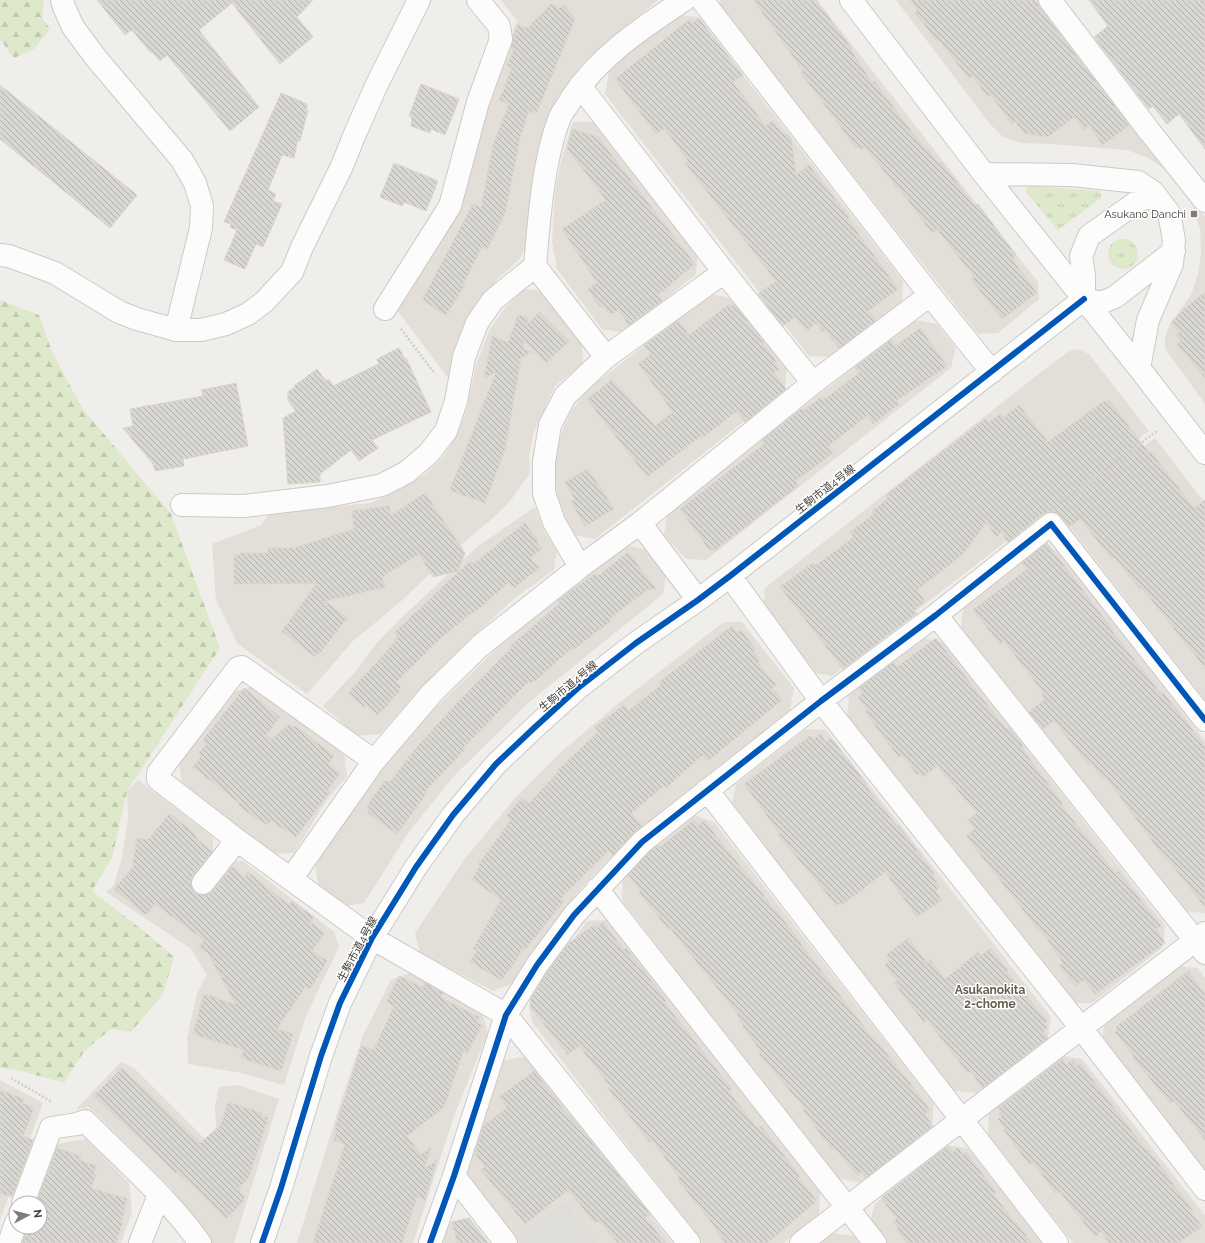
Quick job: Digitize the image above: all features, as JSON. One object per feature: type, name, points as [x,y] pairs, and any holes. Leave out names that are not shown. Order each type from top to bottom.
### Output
[{"type":"street","points":[[62,0],[73,28],[96,58],[182,160],[194,183],[202,206],[202,228],[176,330]]},
{"type":"street","points":[[0,255],[9,256],[55,273],[119,312],[137,319],[176,330],[201,330],[226,324],[248,314],[264,302],[292,272],[302,247],[342,166],[378,84],[420,0]]},
{"type":"street","points":[[385,309],[450,206],[478,102],[501,39],[499,26],[478,0]]},
{"type":"street","points":[[182,505],[244,506],[328,496],[382,484],[407,472],[429,453],[446,431],[456,402],[464,357],[477,323],[492,300],[534,266],[549,156],[560,116],[580,86],[616,48],[684,0]]},
{"type":"street","points":[[702,0],[930,295],[992,372]]},
{"type":"street","points":[[851,0],[984,174],[1205,453]]},
{"type":"street","points":[[1050,0],[1150,132],[1205,201]]},
{"type":"street","points":[[580,86],[724,272],[813,383]]},
{"type":"street","points":[[984,174],[1072,174],[1138,182],[1153,192],[1157,197],[1169,213],[1174,240],[1174,251],[1172,264],[1148,320],[1139,368]]},
{"type":"street","points":[[1084,300],[1084,276],[1081,256],[1089,236],[1141,199],[1157,197]]},
{"type":"street","points":[[1084,300],[1101,303],[1115,298],[1174,251]]},
{"type":"street","points":[[534,266],[606,357]]},
{"type":"street","points":[[580,566],[554,522],[544,493],[544,462],[550,425],[565,396],[606,357],[724,272]]},
{"type":"street","points":[[291,879],[374,761],[432,693],[480,646],[580,566],[640,523],[813,383],[930,295]]},
{"type":"street","name":"生駒市道4号線","points":[[262,1243],[321,1056],[340,1003],[372,938],[421,860],[453,815],[496,764],[578,688],[636,643],[730,576],[1084,300]]},
{"type":"street","points":[[640,523],[698,600]]},
{"type":"street","points":[[430,1243],[454,1176],[506,1015],[537,964],[574,915],[642,842],[821,701],[936,615],[1051,524],[1205,720]]},
{"type":"street","points":[[730,576],[821,701],[1081,1028],[1205,1189]]},
{"type":"street","points":[[801,1243],[1081,1028],[1202,942],[936,615]]},
{"type":"street","points":[[374,761],[242,667],[238,668],[158,773],[158,779],[237,840],[372,938],[506,1015],[689,1243]]},
{"type":"street","points":[[707,790],[962,1118],[1057,1243]]},
{"type":"street","points":[[203,884],[237,840]]},
{"type":"street","points":[[597,889],[876,1243]]},
{"type":"street","points":[[26,1195],[51,1128],[77,1124],[85,1121],[159,1196],[189,1228],[200,1243]]},
{"type":"street","points":[[454,1176],[506,1243]]},
{"type":"street","points":[[140,1243],[159,1196]]},
{"type":"path","points":[[385,309],[456,402]]},
{"type":"path","points":[[1051,524],[1058,505],[1157,431]]},
{"type":"path","points":[[11,1078],[66,1110],[77,1124]]},
{"type":"shaded area","points":[[501,0],[658,0],[583,63],[563,93],[547,123],[536,160],[527,244],[519,260],[498,278],[475,307],[450,366],[448,378],[397,310],[480,114],[517,21]]},
{"type":"shaded area","points":[[720,0],[817,0],[1038,282],[1039,299],[998,333],[978,334],[720,6]]},
{"type":"shaded area","points":[[896,0],[1037,0],[1124,112],[1165,169],[1146,157],[1127,150],[1020,143],[1003,137],[989,123]]},
{"type":"shaded area","points":[[678,15],[698,17],[903,281],[902,302],[829,357],[809,356],[605,94],[609,72],[628,54]]},
{"type":"shaded area","points":[[573,122],[596,122],[698,254],[696,274],[625,332],[603,330],[557,269],[552,241],[555,193],[561,161]]},
{"type":"shaded area","points":[[1197,207],[1205,217],[1205,404],[1165,349],[1165,337],[1169,326],[1191,295],[1198,274],[1201,253],[1200,229],[1193,208]]},
{"type":"shaded area","points":[[524,289],[545,291],[582,342],[583,363],[555,386],[534,432],[529,455],[530,473],[511,500],[492,519],[462,544],[398,604],[353,641],[307,694],[238,644],[216,600],[212,544],[261,525],[270,513],[371,503],[393,493],[424,475],[443,457],[457,435],[467,408],[476,365],[489,331],[505,308]]},
{"type":"shaded area","points":[[711,294],[729,298],[787,368],[785,389],[595,539],[574,535],[558,501],[555,479],[555,454],[564,426],[572,410],[588,389]]},
{"type":"shaded area","points":[[916,320],[937,324],[956,348],[951,368],[706,560],[686,559],[664,535],[667,515],[817,396]]},
{"type":"shaded area","points":[[1078,349],[1089,354],[1149,431],[832,676],[812,673],[763,609],[765,588],[1054,362],[1070,351]]},
{"type":"shaded area","points":[[1155,438],[1205,503],[1205,700],[1059,513]]},
{"type":"shaded area","points":[[535,507],[544,531],[557,551],[554,570],[516,597],[479,631],[437,671],[380,734],[357,736],[323,706],[355,672],[375,645],[399,620],[477,547]]},
{"type":"shaded area","points":[[627,545],[648,550],[666,573],[663,594],[527,704],[454,776],[409,832],[364,903],[343,906],[319,888],[315,866],[374,778],[431,712],[502,644],[550,604]]},
{"type":"shaded area","points":[[1038,548],[1058,550],[1205,741],[1205,913],[1185,912],[961,627],[964,604]]},
{"type":"shaded area","points":[[724,622],[742,622],[794,688],[790,710],[663,810],[623,845],[580,889],[544,936],[515,983],[493,991],[420,953],[415,933],[464,860],[514,799],[560,753],[620,702]]},
{"type":"shaded area","points":[[923,638],[943,642],[1165,925],[1163,947],[1092,1003],[1070,1003],[847,717],[849,695]]},
{"type":"shaded area","points":[[251,687],[344,754],[347,776],[326,801],[294,853],[273,854],[182,784],[179,763],[234,691]]},
{"type":"shaded area","points":[[806,729],[826,730],[1051,1017],[1048,1037],[976,1093],[954,1091],[732,803],[736,784]]},
{"type":"shaded area","points":[[138,780],[213,837],[213,855],[229,862],[243,861],[334,932],[339,947],[306,1016],[284,1085],[241,1073],[188,1064],[187,1038],[197,993],[207,975],[191,949],[106,892],[114,885],[122,858],[128,819],[127,791]]},
{"type":"shaded area","points":[[694,815],[714,822],[934,1104],[932,1126],[861,1183],[836,1178],[622,900],[623,877],[653,849]]},
{"type":"shaded area","points":[[608,920],[820,1192],[819,1216],[783,1243],[703,1243],[532,1022],[529,1006],[547,977],[587,921]]},
{"type":"shaded area","points":[[1179,966],[1198,968],[1205,978],[1205,1178],[1102,1045],[1104,1023]]},
{"type":"shaded area","points":[[409,973],[481,1010],[488,1033],[455,1113],[413,1243],[297,1243],[341,1101],[364,1033],[391,980]]},
{"type":"shaded area","points":[[526,1056],[672,1243],[520,1243],[468,1178],[465,1159],[478,1121],[503,1061]]},
{"type":"shaded area","points":[[1063,1056],[1082,1059],[1205,1215],[1205,1243],[1073,1243],[988,1135],[989,1112]]},
{"type":"shaded area","points":[[121,1062],[134,1068],[211,1145],[220,1137],[216,1126],[215,1107],[219,1087],[238,1085],[279,1099],[234,1243],[211,1243],[172,1189],[89,1107],[76,1109]]},
{"type":"shaded area","points":[[0,1080],[43,1103],[0,1220]]},
{"type":"shaded area","points":[[86,1139],[129,1183],[132,1212],[121,1243],[19,1243],[22,1235],[48,1235],[48,1195],[37,1195],[57,1144]]},
{"type":"shaded area","points":[[946,1145],[968,1148],[1042,1243],[887,1243],[870,1222],[875,1204]]},
{"type":"shaded area","points":[[565,1202],[596,1243],[520,1243],[517,1239]]},
{"type":"shaded area","points":[[469,1218],[489,1243],[439,1243],[446,1223]]},
{"type":"shaded area","points":[[832,1233],[854,1236],[859,1243],[819,1243]]},
{"type":"green space","points":[[0,0],[44,0],[42,18],[50,29],[34,49],[14,58],[0,39]]},
{"type":"green space","points":[[1036,186],[1099,191],[1101,193],[1101,198],[1058,230],[1026,192],[1027,187]]},
{"type":"green space","points":[[1123,239],[1134,243],[1138,254],[1134,265],[1123,269],[1112,265],[1108,254],[1112,243]]},
{"type":"green space","points":[[0,300],[39,315],[52,352],[82,408],[171,514],[220,648],[127,791],[112,858],[92,891],[145,932],[174,957],[163,994],[131,1032],[111,1029],[85,1050],[64,1083],[25,1072],[0,1068]]},
{"type":"building","points":[[97,0],[313,0],[297,17],[313,37],[280,64],[232,3],[199,30],[259,107],[230,131],[167,55],[160,61],[152,52],[151,53],[132,30],[125,35]]},
{"type":"building","points":[[753,0],[816,0],[852,49],[851,50],[872,83],[874,81],[924,148],[926,147],[939,164],[941,162],[975,206],[978,204],[1016,255],[1012,259],[1037,293],[1002,319],[971,279],[974,277],[937,229],[932,233],[898,187],[897,188],[865,147],[861,150],[859,147],[856,148],[801,73],[803,71],[798,66],[799,65]]},
{"type":"building","points":[[910,0],[1034,0],[1129,125],[1103,145],[1089,126],[1084,130],[1074,117],[1048,137],[1024,133],[1015,121],[1012,124],[991,95],[988,97],[972,76],[969,79],[939,40],[937,41],[915,13],[918,10]]},
{"type":"building","points":[[1089,0],[1205,0],[1205,149],[1179,114],[1167,124],[1153,106],[1149,109],[1094,37],[1108,26]]},
{"type":"building","points":[[552,3],[559,9],[564,5],[575,19],[536,114],[529,111],[520,137],[505,213],[487,249],[482,247],[463,284],[465,285],[446,315],[422,300],[473,204],[481,208],[493,145],[509,104],[499,100],[512,68],[507,66],[514,49],[511,48],[513,37],[518,25],[528,28]]},
{"type":"building","points":[[699,18],[743,75],[733,82],[766,126],[772,121],[782,133],[791,137],[796,175],[809,165],[850,218],[848,219],[898,289],[868,311],[876,320],[839,348],[825,330],[823,332],[816,323],[806,331],[795,317],[783,326],[758,294],[776,281],[685,163],[688,161],[664,128],[656,134],[615,79],[690,19],[693,23]]},
{"type":"building","points":[[421,84],[459,99],[445,135],[431,129],[430,133],[411,126],[412,117],[409,116]]},
{"type":"building","points":[[0,85],[137,195],[110,228],[0,139]]},
{"type":"building","points":[[281,93],[307,104],[306,110],[308,110],[294,158],[282,155],[268,190],[276,194],[273,201],[282,204],[263,247],[256,244],[245,269],[224,260],[237,230],[230,227],[231,224],[224,222]]},
{"type":"building","points":[[572,129],[598,137],[695,264],[658,295],[662,301],[629,325],[618,310],[613,314],[611,312],[609,313],[604,306],[602,308],[601,306],[600,307],[588,289],[597,283],[562,229],[606,200],[567,148]]},
{"type":"building","points":[[394,163],[438,181],[426,211],[404,202],[402,206],[380,197]]},
{"type":"building","points":[[1205,292],[1205,378],[1177,344],[1181,341],[1176,335],[1179,333],[1171,323],[1183,310]]},
{"type":"building","points":[[729,304],[731,307],[734,304],[764,342],[762,343],[776,361],[774,362],[779,369],[774,373],[786,389],[745,422],[737,411],[647,477],[587,399],[612,380],[655,426],[673,412],[638,364],[651,354],[644,345],[678,321],[689,335]]},
{"type":"building","points":[[540,312],[569,341],[546,363],[524,341],[523,349],[531,352],[521,358],[505,450],[485,503],[450,490],[496,372],[484,378],[492,336],[508,343],[518,315],[528,318],[527,325]]},
{"type":"building","points":[[920,328],[947,366],[896,401],[899,404],[873,424],[867,416],[828,446],[833,453],[795,481],[798,486],[714,551],[712,549],[710,551],[680,509],[764,444],[761,441],[801,409],[803,411],[820,398],[822,401],[859,373],[855,367],[891,340],[896,346]]},
{"type":"building","points":[[399,348],[405,359],[406,358],[431,412],[372,440],[378,448],[359,461],[351,450],[320,474],[320,482],[288,484],[283,418],[296,411],[288,401],[288,392],[317,369],[326,381],[329,379],[333,386],[379,364],[377,359]]},
{"type":"building","points":[[236,383],[248,446],[183,459],[184,466],[155,471],[153,464],[123,428],[133,426],[130,409],[203,396],[201,390]]},
{"type":"building","points":[[1109,400],[1149,453],[1151,452],[1194,508],[1205,500],[1205,668],[1142,588],[1140,589],[1114,557],[1112,559],[1080,519],[1069,527],[1061,516],[1055,512],[1043,514],[1008,542],[1001,532],[997,537],[986,523],[962,555],[917,590],[925,601],[914,610],[917,613],[843,669],[780,587],[813,563],[815,566],[854,537],[850,532],[874,514],[872,511],[888,499],[886,495],[985,419],[988,423],[1001,413],[1004,417],[1019,405],[1048,442],[1104,401],[1106,403]]},
{"type":"building","points":[[588,469],[614,509],[585,526],[571,502],[575,500],[565,482]]},
{"type":"building","points":[[425,493],[465,553],[458,571],[433,577],[419,554],[382,577],[385,587],[325,601],[347,618],[315,657],[282,631],[317,583],[234,584],[234,555],[240,555],[240,553],[268,553],[268,548],[294,548],[354,529],[352,511],[389,506],[391,515]]},
{"type":"building","points":[[525,523],[539,542],[537,543],[542,549],[530,558],[539,568],[514,588],[509,582],[474,613],[473,612],[443,636],[396,682],[401,687],[399,689],[401,690],[378,715],[367,705],[364,707],[348,693],[396,641],[394,640],[398,637],[394,633],[470,561],[473,564]]},
{"type":"building","points":[[1047,543],[1161,694],[1163,692],[1205,746],[1205,907],[1167,859],[1166,860],[1105,776],[1103,778],[1091,763],[1089,765],[1054,721],[1043,729],[1029,712],[1045,699],[1042,695],[1044,694],[1004,641],[1000,644],[973,610],[1027,569],[1022,563]]},
{"type":"building","points":[[628,552],[656,589],[648,589],[609,619],[611,621],[574,649],[573,647],[534,682],[533,680],[531,683],[529,681],[463,748],[465,750],[425,791],[427,793],[397,834],[368,813],[368,804],[385,781],[391,781],[411,754],[454,706],[511,648],[510,646],[560,603],[558,600],[596,573],[598,576]]},
{"type":"building","points":[[732,626],[737,633],[741,630],[756,649],[753,651],[760,661],[758,663],[776,685],[772,688],[782,700],[708,761],[703,755],[666,788],[664,786],[631,813],[642,826],[633,833],[613,855],[609,850],[561,898],[564,901],[524,951],[524,947],[511,968],[501,980],[470,962],[477,950],[473,949],[501,900],[472,879],[480,867],[478,865],[511,820],[506,816],[522,798],[529,804],[558,772],[557,771],[598,732],[595,727],[624,705],[628,711],[661,685],[659,682]]},
{"type":"building","points":[[936,638],[1005,728],[1007,729],[1009,727],[1023,745],[1021,747],[1063,804],[1061,805],[1115,873],[1118,871],[1161,926],[1156,929],[1165,943],[1095,994],[1084,980],[1076,986],[1059,966],[1063,963],[1041,930],[1039,931],[966,836],[975,829],[968,820],[977,813],[937,766],[923,777],[920,773],[917,775],[902,755],[899,758],[865,712],[867,710],[858,698],[862,694],[858,689],[893,662],[897,667]]},
{"type":"building","points":[[244,688],[280,717],[266,735],[271,739],[290,724],[294,728],[296,726],[334,756],[328,764],[340,773],[327,791],[330,792],[296,837],[271,820],[267,825],[259,819],[258,820],[193,767],[202,755],[199,753],[207,743],[203,740]]},
{"type":"building","points":[[820,734],[826,742],[831,738],[867,784],[865,785],[897,826],[898,825],[934,873],[932,875],[940,887],[935,891],[942,900],[917,917],[885,872],[842,905],[840,903],[837,906],[778,835],[780,834],[744,784],[810,736],[813,740]]},
{"type":"building","points":[[169,814],[197,836],[196,838],[212,852],[193,875],[191,881],[192,888],[196,893],[202,895],[213,891],[232,867],[244,877],[248,872],[289,905],[292,901],[314,917],[310,922],[325,933],[312,951],[327,961],[310,989],[306,986],[277,1029],[293,1034],[281,1071],[241,1058],[244,1050],[193,1034],[204,994],[236,1005],[208,953],[199,948],[204,940],[155,904],[146,915],[114,889],[134,866],[137,838],[148,840]]},
{"type":"building","points":[[694,820],[699,825],[704,821],[722,843],[801,942],[800,943],[878,1045],[879,1044],[930,1110],[925,1114],[933,1126],[866,1178],[862,1172],[857,1175],[835,1148],[832,1150],[803,1110],[805,1109],[759,1054],[761,1052],[742,1025],[743,1024],[738,1018],[739,1017],[736,1012],[670,928],[668,929],[639,892],[641,891],[628,875],[650,851],[658,845],[660,847]]},
{"type":"building","points":[[603,922],[624,950],[626,948],[666,1000],[664,1002],[732,1089],[729,1092],[757,1128],[761,1126],[800,1176],[798,1178],[817,1201],[767,1243],[725,1243],[715,1227],[677,1179],[679,1177],[652,1140],[649,1142],[608,1088],[610,1086],[579,1046],[568,1055],[531,1008],[530,1000],[547,972],[569,943],[594,925],[596,928]]},
{"type":"building","points":[[908,938],[927,963],[931,960],[945,979],[978,952],[980,956],[990,948],[1008,970],[1007,972],[1047,1021],[1044,1024],[1047,1028],[1043,1031],[1048,1038],[983,1088],[970,1071],[967,1072],[927,1020],[924,1023],[894,983],[897,981],[885,965],[890,960],[886,955]]},
{"type":"building","points":[[1188,971],[1205,993],[1205,1140],[1174,1101],[1170,1103],[1133,1058],[1134,1057],[1115,1032],[1118,1030],[1116,1027]]},
{"type":"building","points":[[399,976],[423,988],[425,983],[443,993],[441,998],[479,1017],[477,1023],[482,1025],[467,1054],[464,1050],[444,1107],[407,1136],[421,1155],[431,1147],[424,1169],[437,1160],[425,1200],[417,1197],[402,1243],[313,1243],[345,1144],[334,1140],[336,1133],[334,1132],[361,1046],[374,1050],[394,1006],[386,1002]]},
{"type":"building","points":[[1062,1059],[1066,1065],[1073,1060],[1077,1066],[1080,1063],[1147,1151],[1148,1150],[1170,1178],[1169,1179],[1193,1211],[1191,1212],[1202,1226],[1179,1243],[1109,1243],[1101,1231],[1095,1237],[1060,1192],[1056,1194],[1033,1162],[1029,1165],[1003,1129],[1004,1128],[998,1119],[1002,1116],[999,1114],[1002,1112],[998,1108]]},
{"type":"building","points":[[122,1068],[200,1143],[221,1125],[228,1102],[262,1113],[261,1116],[268,1118],[249,1177],[239,1188],[241,1189],[239,1192],[245,1197],[243,1199],[244,1201],[226,1219],[189,1181],[187,1182],[177,1172],[175,1173],[120,1119],[119,1120],[94,1096]]},
{"type":"building","points":[[534,1071],[569,1117],[570,1116],[650,1214],[645,1218],[666,1243],[618,1243],[600,1222],[599,1223],[597,1221],[595,1223],[568,1190],[525,1224],[481,1170],[485,1167],[475,1153],[483,1126],[507,1108],[499,1097]]},
{"type":"building","points":[[0,1090],[24,1099],[22,1103],[34,1108],[23,1136],[33,1140],[13,1195],[8,1196],[0,1193]]},
{"type":"building","points":[[948,1146],[953,1152],[958,1148],[963,1155],[966,1152],[996,1192],[993,1194],[1032,1243],[907,1243],[896,1229],[898,1228],[893,1222],[897,1219],[881,1198]]},
{"type":"building","points":[[57,1148],[82,1157],[79,1160],[96,1166],[93,1174],[96,1175],[91,1188],[127,1199],[123,1210],[125,1210],[121,1222],[123,1222],[116,1243],[22,1243],[25,1235],[48,1235],[48,1195],[39,1195]]},
{"type":"building","points":[[469,1218],[488,1243],[457,1243],[452,1222]]},
{"type":"cycle path","points":[[262,1243],[281,1188],[321,1056],[340,1003],[372,938],[416,867],[453,815],[496,764],[578,688],[636,643],[730,576],[1084,299]]},
{"type":"cycle path","points":[[430,1243],[454,1176],[506,1015],[537,965],[574,915],[642,842],[821,701],[936,615],[1051,524],[1205,720]]},
{"type":"place","name":"Asukano Danchi","points":[[1194,214]]},
{"type":"district","name":"Asukanokita 2-chome","points":[[990,997]]}]
